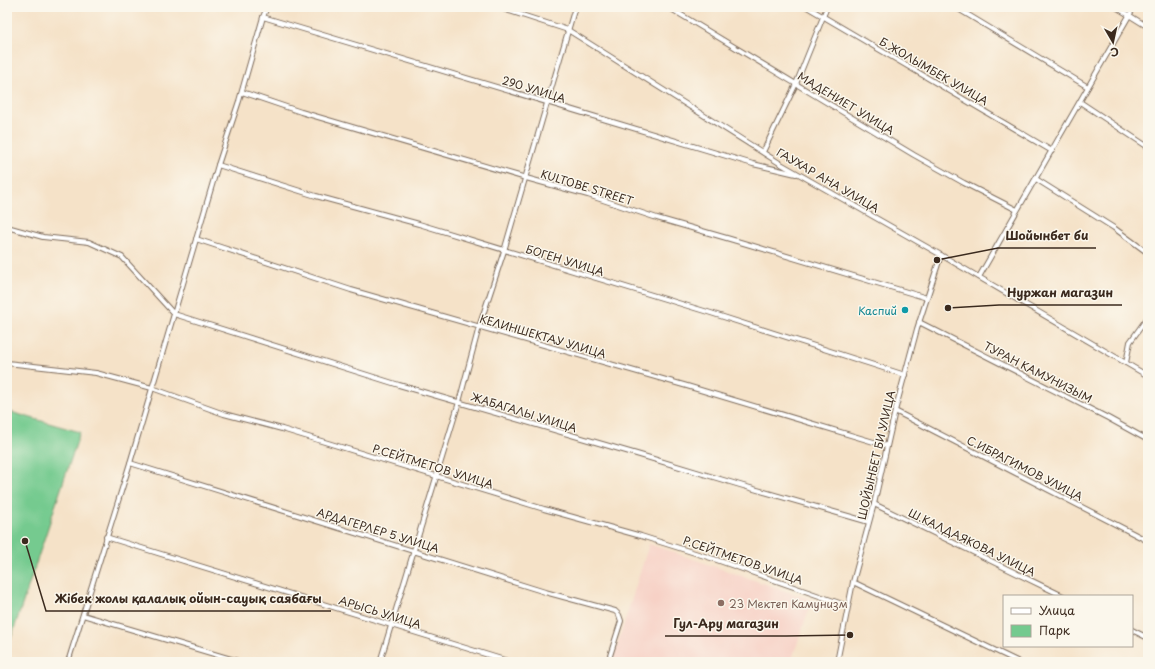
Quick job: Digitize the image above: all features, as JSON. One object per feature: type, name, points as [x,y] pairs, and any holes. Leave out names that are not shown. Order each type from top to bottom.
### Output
[{"type":"street","points":[[68,662],[130,463],[218,165],[242,92],[267,7]]},
{"type":"street","name":"ГАУХАР АНА УЛИЦА","points":[[497,7],[568,30],[800,175],[941,255],[1148,376]]},
{"type":"street","points":[[380,662],[459,402],[479,327],[526,178],[575,7]]},
{"type":"street","name":"МАДЕНИЕТ УЛИЦА","points":[[668,7],[914,155],[1017,210]]},
{"type":"street","name":"Б.ЖОЛЫМБЕК УЛИЦА","points":[[807,7],[1052,151]]},
{"type":"street","points":[[763,152],[796,84],[827,7]]},
{"type":"street","points":[[955,7],[1088,87]]},
{"type":"street","points":[[1116,7],[1148,27]]},
{"type":"street","points":[[979,278],[1134,7]]},
{"type":"street","name":"290 УЛИЦА","points":[[263,17],[753,164],[800,175]]},
{"type":"street","name":"KULTOBE STREET","points":[[242,92],[301,112],[588,195],[657,218],[927,298]]},
{"type":"street","points":[[1080,102],[1148,147]]},
{"type":"street","name":"БОГЕН УЛИЦА","points":[[218,165],[316,196],[419,224],[711,313],[905,375]]},
{"type":"street","points":[[1036,179],[1114,228],[1148,253]]},
{"type":"street","points":[[7,227],[43,237],[89,242],[122,257],[174,314]]},
{"type":"street","name":"КЕЛИНШЕКТАУ УЛИЦА","points":[[196,239],[351,290],[687,386],[887,446]]},
{"type":"street","name":"ШОЙЫНБЕТ БИ УЛИЦА","points":[[838,661],[853,582],[874,504],[894,411],[919,322],[941,255]]},
{"type":"street","name":"ЖАБАГАЛЫ УЛИЦА","points":[[174,314],[384,380],[869,522]]},
{"type":"street","points":[[1126,363],[1128,346],[1148,317]]},
{"type":"street","name":"ТУРАН КАМУНИЗЫМ","points":[[919,322],[1148,440]]},
{"type":"street","name":"Р.СЕЙТМЕТОВ УЛИЦА","points":[[7,363],[96,373],[152,388],[224,414],[289,431],[677,547],[848,606]]},
{"type":"street","name":"С.ИБРАГИМОВ УЛИЦА","points":[[894,411],[1148,541]]},
{"type":"street","name":"АРДАГЕРЛЕР 5 УЛИЦА","points":[[130,463],[545,592],[615,611],[620,615],[621,621],[608,662]]},
{"type":"street","name":"Ш.КАЛДАЯКОВА УЛИЦА","points":[[874,504],[1061,595]]},
{"type":"street","name":"АРЫСЬ УЛИЦА","points":[[106,537],[511,662]]},
{"type":"street","points":[[853,582],[1019,662]]},
{"type":"street","points":[[83,615],[241,662]]},
{"type":"street","points":[[1133,630],[1148,638]]},
{"type":"shaded area","name":"23 Мектеп Камунизм","points":[[649,544],[812,600],[791,662],[612,662]]},
{"type":"green space","points":[[7,411],[80,432],[7,650]]},
{"type":"place","name":"Шойынбет би","points":[[937,260]]},
{"type":"place","name":"Нуржан магазин","points":[[948,308]]},
{"type":"place","name":"Каспий","points":[[905,310]]},
{"type":"place","name":"Жібек жолы қалалық ойын-сауық саябағы","points":[[25,541]]},
{"type":"place","name":"23 Мектеп Камунизм","points":[[721,603]]},
{"type":"place","name":"Гул-Ару магазин","points":[[850,635]]}]
